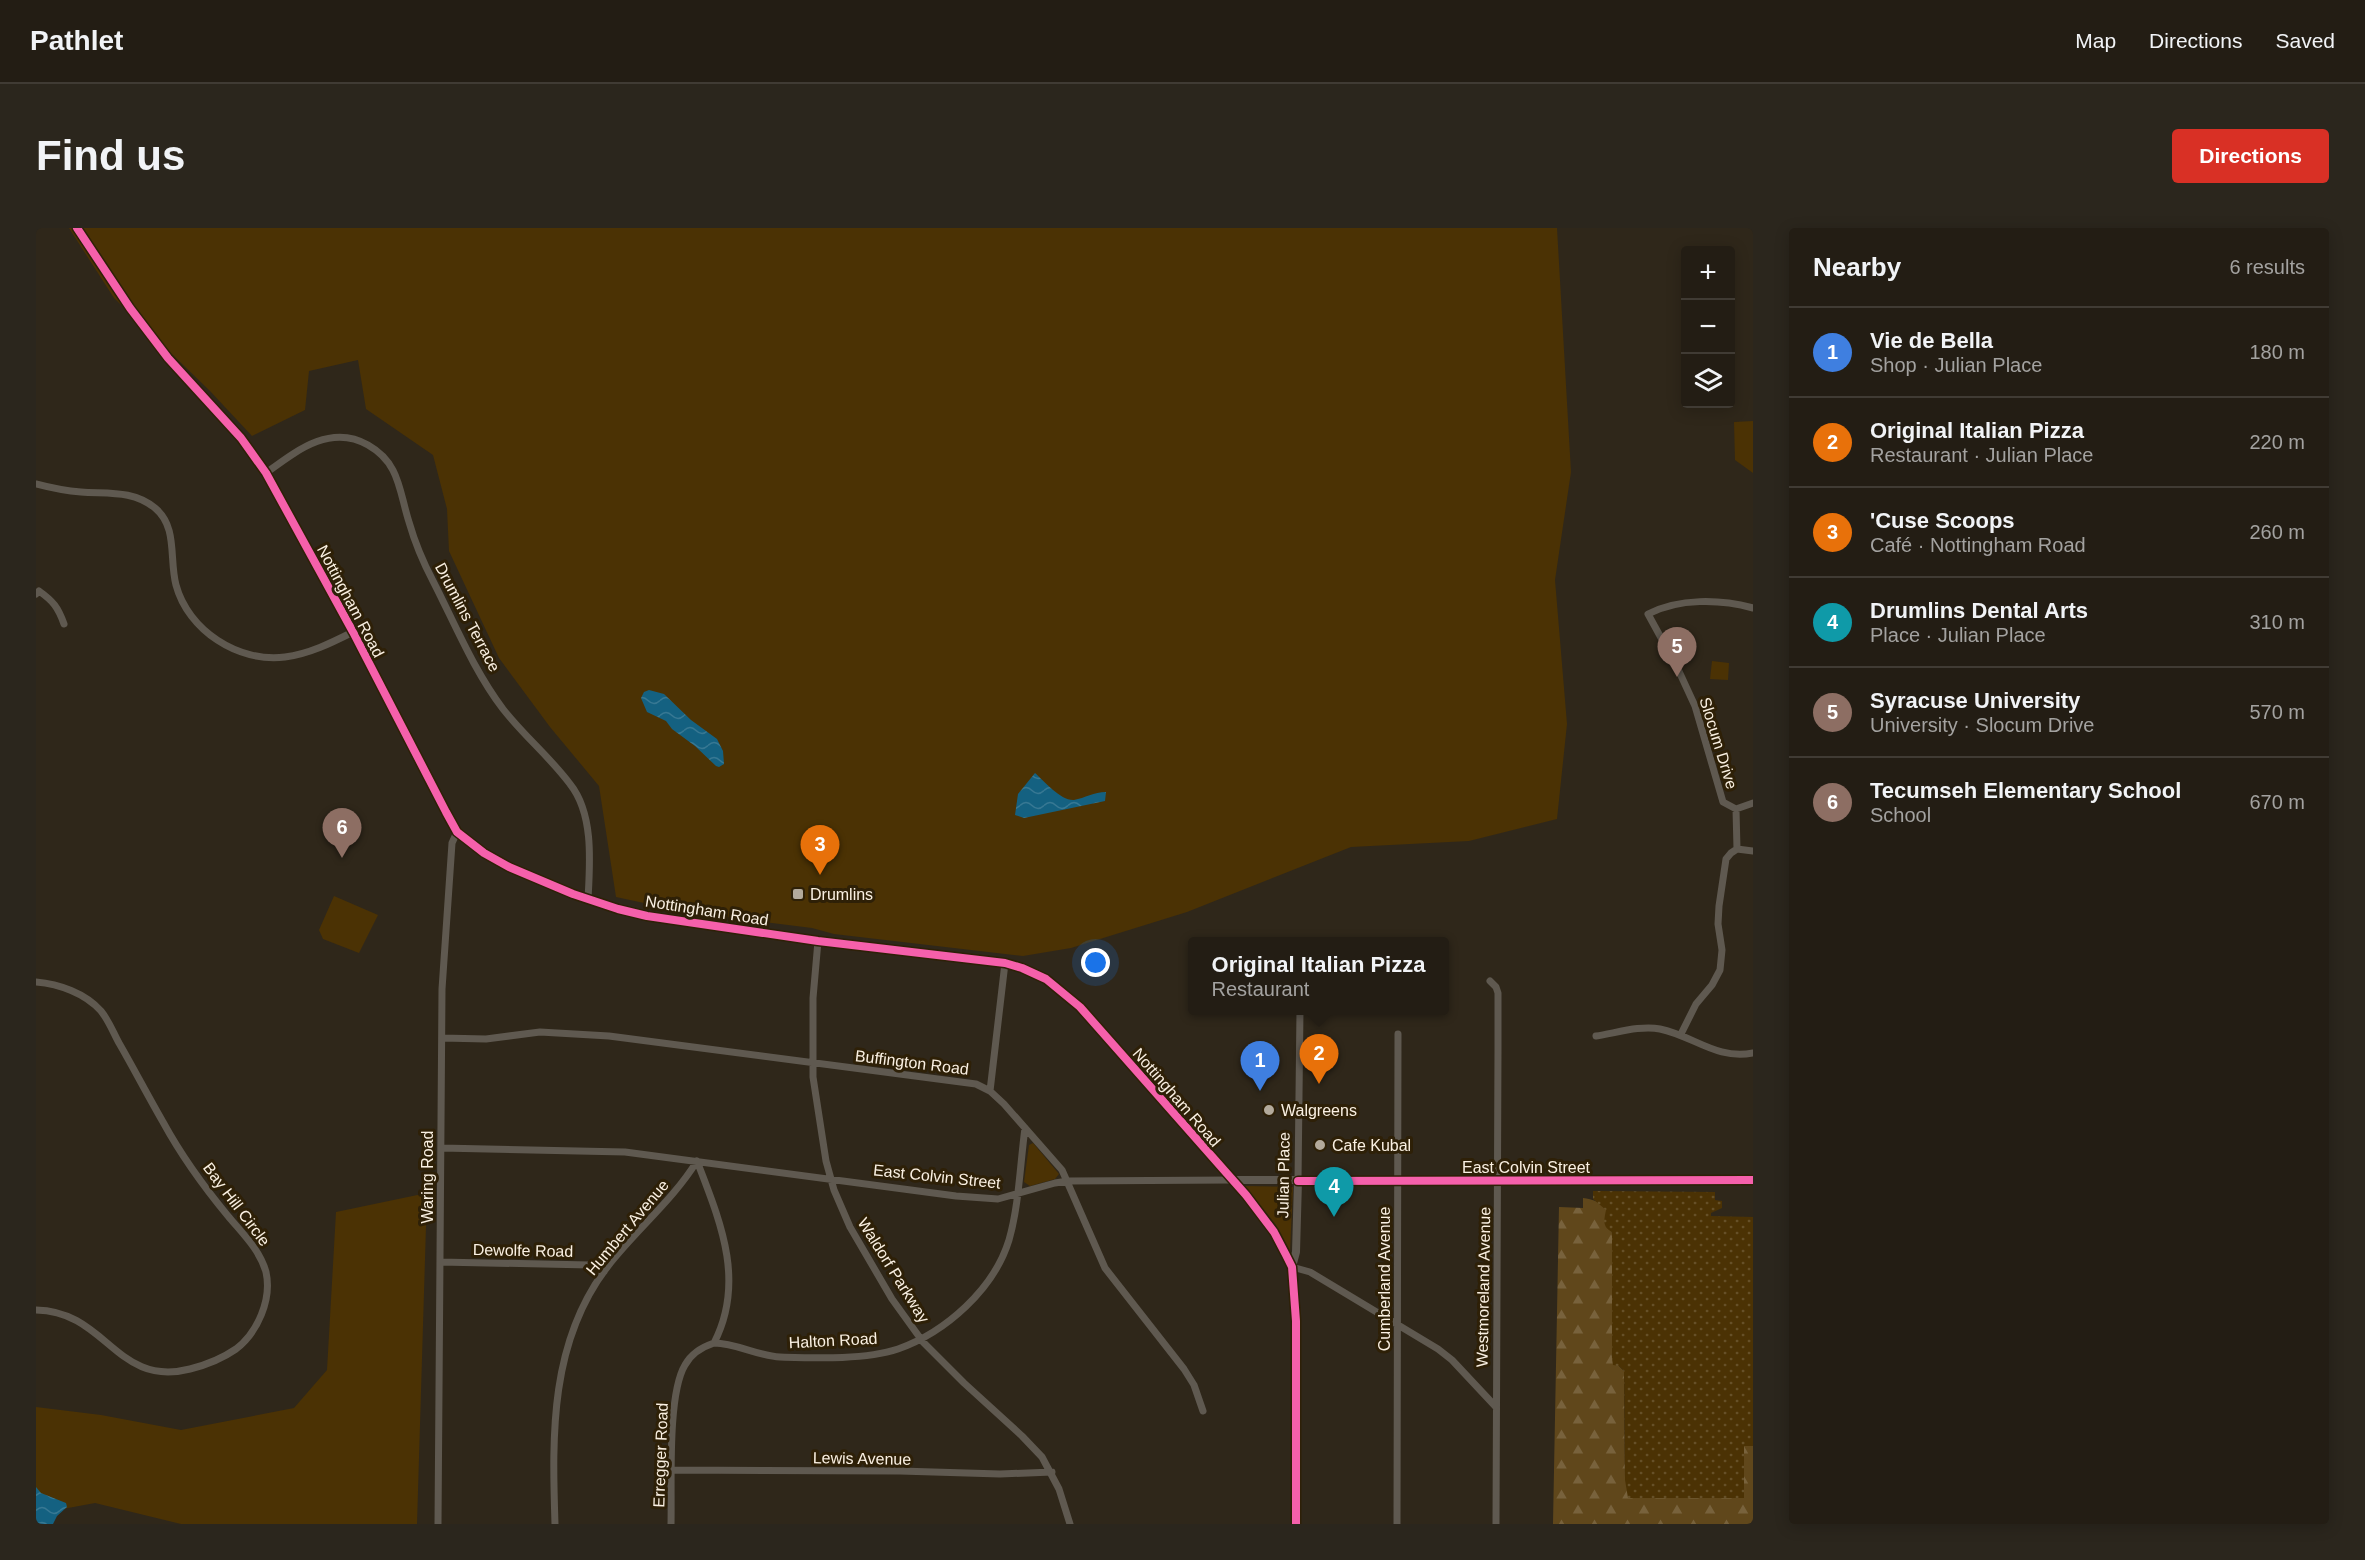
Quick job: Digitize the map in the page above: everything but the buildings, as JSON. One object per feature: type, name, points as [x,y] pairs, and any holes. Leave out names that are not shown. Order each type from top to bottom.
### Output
[{"type":"street","name":"Nottingham Road","points":[[77,228],[130,308],[168,358],[241,438],[266,473],[458,832],[484,853],[509,867],[588,899],[647,916],[818,941],[1005,963],[1046,979],[1068,995],[1251,1202],[1274,1232],[1292,1268],[1296,1321],[1296,1524]]},
{"type":"street","name":"Drumlins Terrace","points":[[266,473],[312,442],[333,437],[359,440],[383,456],[401,487],[415,541],[425,566],[480,670],[503,709],[570,784],[580,803],[586,820],[588,899]]},
{"type":"street","points":[[36,484],[79,492],[132,495],[156,509],[168,525],[175,582],[181,599],[198,624],[224,644],[245,653],[266,658],[283,658],[303,654],[353,632]]},
{"type":"street","points":[[37,590],[58,606],[64,624]]},
{"type":"street","name":"Slocum Drive","points":[[1753,608],[1734,602],[1712,601],[1666,608],[1648,614],[1695,706],[1723,802],[1736,809],[1753,803]]},
{"type":"street","name":"Slocum Drive","points":[[1736,809],[1737,849]]},
{"type":"street","name":"Waring Road","points":[[438,1524],[442,990],[452,843],[458,832]]},
{"type":"street","points":[[1681,1034],[1696,1004],[1712,985],[1720,970],[1722,950],[1718,924],[1720,887],[1726,859],[1731,852],[1737,849],[1753,851]]},
{"type":"street","name":"Waldorf Parkway","points":[[818,941],[813,998],[812,1062],[831,1180],[850,1227],[892,1299],[920,1338],[1042,1457],[1052,1472],[1070,1524]]},
{"type":"street","points":[[990,1091],[1005,963]]},
{"type":"street","name":"Westmoreland Avenue","points":[[1490,981],[1498,993],[1496,1524]]},
{"type":"street","name":"Bay Hill Circle","points":[[36,982],[53,984],[76,993],[100,1010],[183,1154],[215,1200],[252,1244],[261,1259],[267,1284],[260,1317],[238,1347],[200,1366],[174,1373],[147,1370],[130,1361],[79,1320],[58,1313],[36,1310]]},
{"type":"street","name":"Julian Place","points":[[1292,1268],[1296,1252],[1299,1181],[1300,1015]]},
{"type":"street","points":[[1596,1036],[1659,1029],[1681,1034],[1712,1050],[1732,1055],[1753,1053]]},
{"type":"street","name":"Buffington Road","points":[[442,1038],[486,1039],[540,1032],[571,1032],[976,1084],[990,1091],[1062,1170],[1105,1268],[1184,1369],[1194,1385],[1203,1411]]},
{"type":"street","name":"Cumberland Avenue","points":[[1397,1524],[1398,1034]]},
{"type":"street","name":"Halton Road","points":[[714,1343],[779,1357],[843,1356],[898,1349],[920,1338],[960,1311],[980,1291],[998,1266],[1008,1242],[1017,1195],[1025,1128]]},
{"type":"street","name":"East Colvin Street","points":[[441,1148],[625,1152],[956,1196],[998,1199],[1055,1182],[1068,1181],[1753,1180]]},
{"type":"street","points":[[697,1161],[727,1245],[728,1293],[725,1317],[714,1343]]},
{"type":"street","name":"Humbert Avenue","points":[[555,1524],[555,1411],[561,1370],[574,1326],[604,1272],[637,1231],[679,1186],[697,1161]]},
{"type":"street","name":"Dewolfe Road","points":[[441,1262],[590,1265],[604,1272]]},
{"type":"street","points":[[1292,1268],[1310,1272],[1452,1360],[1496,1407]]},
{"type":"street","name":"Erregger Road","points":[[671,1524],[674,1402],[678,1380],[685,1364],[698,1349],[714,1343]]},
{"type":"street","name":"Lewis Avenue","points":[[672,1470],[1000,1474],[1052,1472]]},
{"type":"shaded area","points":[[69,228],[1557,228],[1571,472],[1555,580],[1567,724],[1557,819],[1469,841],[1351,847],[1187,912],[1071,948],[1023,956],[834,934],[812,928],[686,912],[616,897],[599,786],[550,727],[499,658],[449,551],[447,509],[433,455],[366,409],[358,360],[309,371],[305,410],[252,436],[210,391],[114,298]]},
{"type":"shaded area","points":[[1753,421],[1753,473],[1735,460],[1734,422]]},
{"type":"shaded area","points":[[1712,661],[1729,663],[1728,680],[1710,679]]},
{"type":"shaded area","points":[[334,896],[378,915],[359,953],[323,939],[319,930]]},
{"type":"shaded area","points":[[1033,1143],[1059,1174],[1055,1179],[1030,1186],[1024,1182],[1029,1145]]},
{"type":"shaded area","points":[[1245,1186],[1293,1187],[1290,1251],[1276,1225]]},
{"type":"shaded area","points":[[1593,1191],[1715,1192],[1715,1200],[1722,1201],[1722,1208],[1711,1213],[1711,1216],[1753,1217],[1753,1446],[1744,1446],[1744,1498],[1628,1498],[1625,1480],[1624,1371],[1619,1366],[1613,1365],[1612,1359],[1612,1232],[1605,1225],[1606,1210],[1593,1199]]},
{"type":"shaded area","points":[[427,1193],[417,1524],[181,1524],[95,1503],[36,1514],[36,1407],[101,1415],[181,1430],[294,1408],[327,1370],[336,1212]]},
{"type":"green space","points":[[1583,1198],[1602,1205],[1607,1210],[1610,1221],[1613,1259],[1612,1359],[1624,1371],[1625,1480],[1744,1446],[1753,1446],[1753,1524],[1553,1524],[1559,1207],[1583,1208]]},
{"type":"water","points":[[649,690],[664,694],[691,720],[717,739],[723,751],[724,764],[716,766],[672,729],[666,721],[647,712],[641,698],[644,692]]},
{"type":"water","points":[[1035,773],[1053,790],[1069,799],[1074,800],[1106,792],[1105,801],[1024,818],[1015,815],[1018,794]]},
{"type":"water","points":[[36,1487],[41,1493],[66,1503],[67,1507],[57,1516],[53,1524],[36,1524]]},
{"type":"cycle path","points":[[77,228],[130,308],[168,358],[241,438],[266,473],[353,632],[457,832],[484,853],[509,867],[573,894],[647,916],[818,941],[1005,963],[1046,979],[1080,1007],[1246,1195],[1274,1232],[1292,1267],[1296,1321],[1296,1524]]},
{"type":"cycle path","points":[[1298,1181],[1753,1180]]},
{"type":"place","name":"Syracuse University","points":[[1677,677]]},
{"type":"place","name":"Tecumseh Elementary School","points":[[342,858]]},
{"type":"place","name":"'Cuse Scoops","points":[[820,875]]},
{"type":"place","name":"Drumlins","points":[[798,894]]},
{"type":"place","name":"Original Italian Pizza","points":[[1319,1084]]},
{"type":"place","name":"Vie de Bella","points":[[1260,1091]]},
{"type":"place","name":"Walgreens","points":[[1269,1110]]},
{"type":"place","name":"Cafe Kubal","points":[[1320,1145]]},
{"type":"place","name":"Drumlins Dental Arts","points":[[1334,1217]]}]
